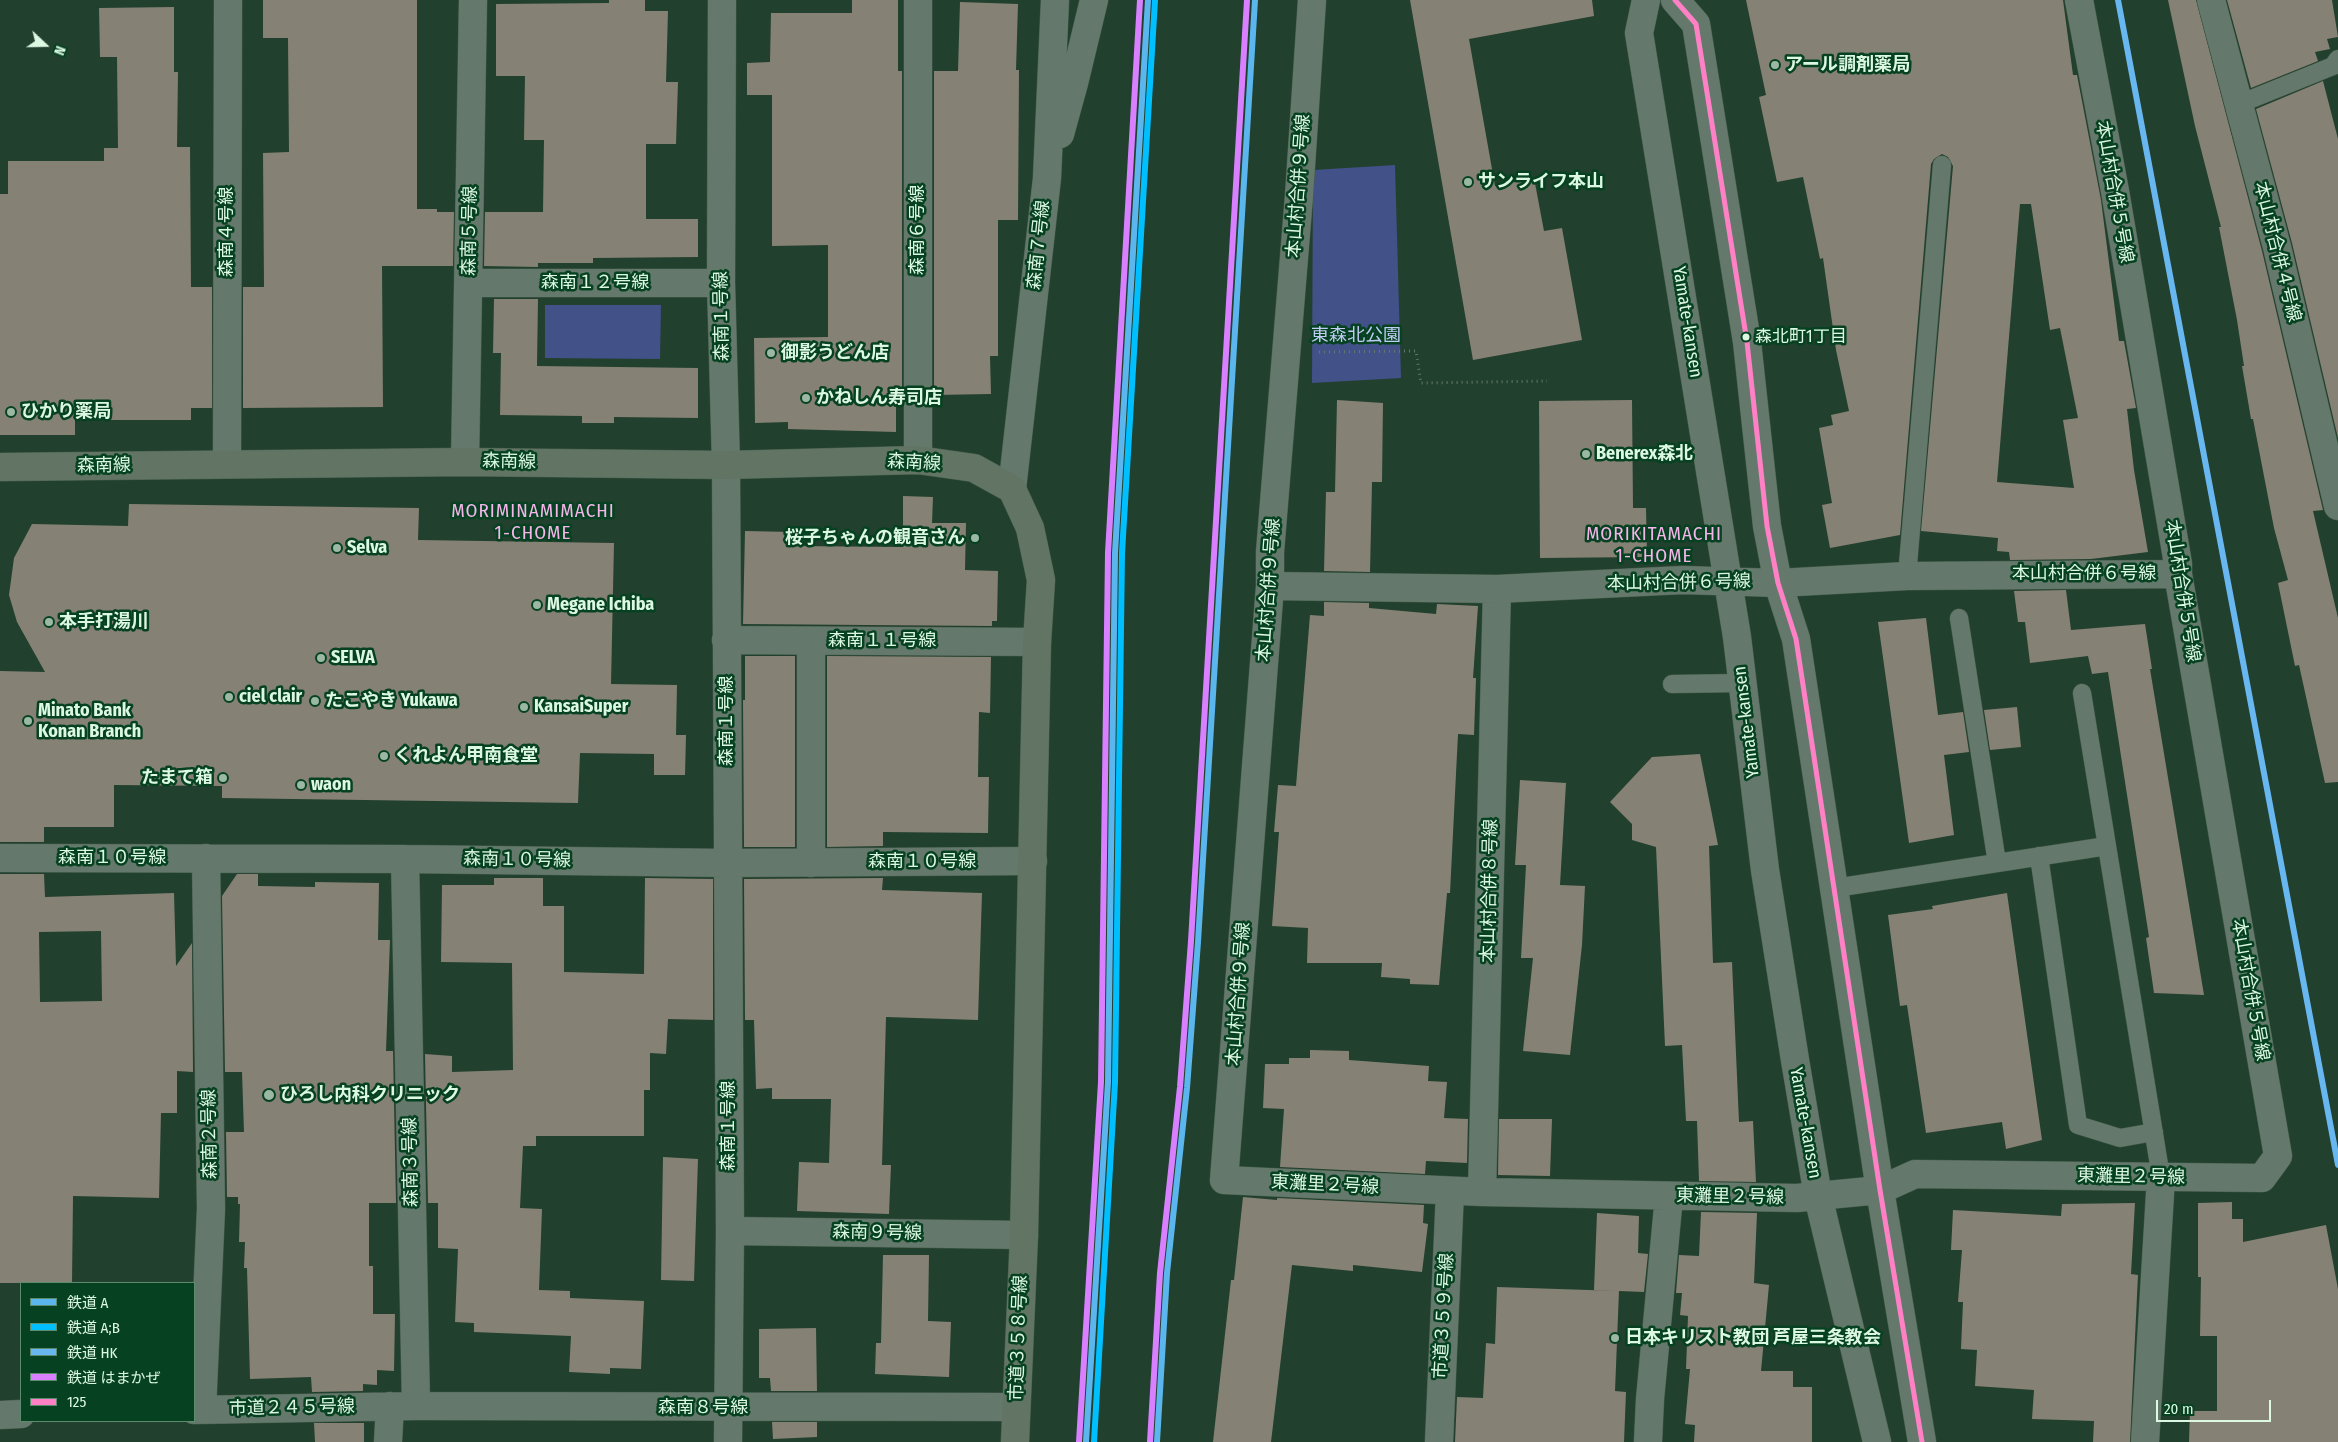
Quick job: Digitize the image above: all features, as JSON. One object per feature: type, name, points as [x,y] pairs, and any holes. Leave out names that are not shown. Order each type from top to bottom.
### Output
[{"type":"street","name":"森南４号線","points":[[227,464],[228,0]]},
{"type":"street","name":"森南５号線","points":[[465,462],[470,283],[474,0]]},
{"type":"street","name":"森南１号線","points":[[722,0],[721,283],[726,465],[730,1231],[728,1442]]},
{"type":"street","name":"森南６号線","points":[[918,0],[918,460]]},
{"type":"street","name":"森南７号線","points":[[1012,489],[1047,178],[1056,0]]},
{"type":"street","points":[[1047,178],[1074,83],[1094,0]]},
{"type":"street","name":"本山村合併９号線","points":[[1224,1180],[1270,586],[1270,552],[1312,0]]},
{"type":"street","name":"Yamate-kansen","points":[[1646,0],[1639,33],[1728,582],[1767,880],[1818,1196],[1877,1442]]},
{"type":"street","points":[[1675,0],[1696,24],[1748,342],[1767,526],[1778,583],[1796,639],[1880,1190],[1922,1442]]},
{"type":"street","name":"本山村合併５号線","points":[[2079,0],[2115,191],[2178,564],[2178,574],[2278,1156],[2262,1178]]},
{"type":"street","name":"本山村合併４号線","points":[[2211,0],[2279,257],[2338,506]]},
{"type":"street","name":"森南１２号線","points":[[470,283],[721,283]]},
{"type":"street","name":"森南線","points":[[0,468],[465,462],[726,465],[918,460],[974,468],[1012,489]]},
{"type":"street","name":"市道３５８号線","points":[[1012,489],[1030,528],[1041,580],[1037,642],[1024,1235],[1015,1442]]},
{"type":"street","name":"本山村合併６号線","points":[[1270,586],[1497,589],[1683,580],[1778,583],[1907,576],[2178,574]]},
{"type":"street","name":"本山村合併８号線","points":[[1482,1192],[1497,589]]},
{"type":"street","name":"森南１１号線","points":[[726,640],[1037,642]]},
{"type":"street","points":[[811,641],[811,863]]},
{"type":"street","name":"森南１０号線","points":[[0,858],[405,859],[727,863],[1033,861]]},
{"type":"street","name":"森南２号線","points":[[198,1410],[211,1209],[206,858]]},
{"type":"street","name":"森南３号線","points":[[388,1442],[403,1406],[405,859]]},
{"type":"street","name":"東灘里２号線","points":[[1224,1180],[1450,1191],[1797,1198],[1880,1190],[1915,1174],[2262,1178]]},
{"type":"street","points":[[2145,1442],[2162,1177]]},
{"type":"street","name":"市道３５９号線","points":[[1439,1442],[1450,1191]]},
{"type":"street","points":[[1648,1442],[1650,1399],[1669,1196]]},
{"type":"street","name":"森南９号線","points":[[730,1231],[1024,1235]]},
{"type":"street","name":"市道２４５号線","points":[[198,1410],[403,1406]]},
{"type":"street","name":"森南８号線","points":[[403,1406],[1016,1407]]},
{"type":"street","points":[[0,1415],[20,1414]]},
{"type":"lane","points":[[2239,104],[2333,66],[2338,59]]},
{"type":"lane","points":[[1907,576],[1942,166]]},
{"type":"lane","points":[[1959,618],[1996,863]]},
{"type":"lane","points":[[1672,684],[1742,683]]},
{"type":"lane","points":[[2082,693],[2162,1177]]},
{"type":"lane","points":[[1835,888],[2107,846]]},
{"type":"lane","points":[[2039,856],[2078,1125],[2120,1138],[2154,1132]]},
{"type":"path","points":[[1286,352],[1416,351],[1421,383],[1548,381]]},
{"type":"green space","name":"東森北公園","points":[[1395,165],[1401,378],[1312,383],[1313,170]]},
{"type":"green space","points":[[545,305],[661,305],[660,359],[545,358]]},
{"type":"building","points":[[263,0],[417,0],[417,209],[437,209],[437,212],[454,212],[453,266],[382,266],[383,407],[243,408],[243,287],[264,287],[263,153],[289,152],[288,38],[263,38]]},
{"type":"building","points":[[609,0],[645,0],[645,11],[668,11],[666,82],[678,82],[676,144],[646,144],[646,219],[698,219],[698,257],[593,258],[593,263],[538,263],[538,267],[484,266],[485,212],[543,212],[544,140],[524,140],[525,76],[496,76],[496,4],[609,3]]},
{"type":"building","points":[[852,0],[898,0],[898,71],[902,71],[902,395],[896,395],[896,432],[788,429],[788,422],[755,423],[754,338],[828,337],[828,245],[772,246],[772,95],[747,95],[747,63],[770,62],[771,13],[852,13]]},
{"type":"building","name":"サンライフ本山","points":[[1410,0],[1592,0],[1594,16],[1469,39],[1495,186],[1534,178],[1544,231],[1562,228],[1582,340],[1473,360]]},
{"type":"building","points":[[1746,0],[2063,0],[2073,75],[2077,75],[2101,200],[2119,341],[2124,341],[2136,408],[2127,409],[2134,470],[2148,552],[2091,559],[2010,560],[2009,552],[1997,551],[1998,538],[1921,531],[1953,166],[1948,157],[1942,154],[1934,159],[1931,164],[1900,535],[1830,548],[1822,505],[1832,503],[1819,428],[1833,425],[1831,415],[1849,411],[1836,350],[1823,258],[1820,259],[1803,177],[1777,182],[1759,97],[1766,95]],"holes":[[[2020,204],[2031,204],[2050,330],[2060,328],[2078,418],[2063,420],[2074,488],[1997,482]]]},
{"type":"building","points":[[2168,0],[2196,0],[2262,251],[2323,510],[2313,511],[2338,618],[2338,782],[2325,783],[2299,665],[2295,666],[2278,583],[2288,580],[2274,528],[2253,419],[2251,419],[2237,320],[2219,227],[2221,227],[2195,126]]},
{"type":"building","points":[[2227,0],[2332,0],[2338,37],[2327,39],[2330,49],[2315,52],[2318,61],[2251,88]]},
{"type":"building","points":[[960,2],[1018,4],[1016,70],[1019,70],[1018,220],[998,220],[998,356],[990,356],[991,394],[934,395],[934,71],[958,71]]},
{"type":"building","points":[[174,7],[174,72],[178,72],[177,147],[190,147],[191,287],[212,287],[212,408],[191,408],[191,420],[75,420],[75,435],[0,435],[0,194],[8,194],[8,161],[104,161],[104,148],[118,148],[117,57],[100,57],[99,8]]},
{"type":"building","points":[[2323,81],[2338,139],[2338,438],[2292,243],[2256,109]]},
{"type":"building","points":[[494,299],[538,299],[537,366],[698,368],[698,418],[614,417],[614,423],[582,423],[582,416],[500,415],[501,353],[493,353]]},
{"type":"building","points":[[1337,400],[1383,403],[1382,482],[1372,482],[1370,572],[1324,571],[1326,492],[1335,492]]},
{"type":"building","name":"Benerex森北","points":[[1632,400],[1633,508],[1646,508],[1647,557],[1540,558],[1539,401]]},
{"type":"building","points":[[903,496],[933,497],[932,523],[966,523],[965,570],[998,571],[997,621],[992,621],[992,626],[743,624],[745,531],[793,532],[793,546],[903,547]]},
{"type":"building","name":"SELVA","points":[[129,504],[419,508],[418,540],[614,543],[611,684],[677,685],[676,735],[686,735],[685,775],[654,775],[654,754],[580,753],[578,803],[222,798],[222,786],[114,785],[114,827],[44,827],[44,842],[0,842],[0,671],[45,672],[17,622],[9,595],[14,558],[32,524],[128,526]]},
{"type":"building","points":[[2066,590],[2071,630],[2145,624],[2152,669],[2150,669],[2204,995],[2154,993],[2146,938],[2149,937],[2108,672],[2092,674],[2088,656],[2030,663],[2025,622],[2018,622],[2014,591]]},
{"type":"building","points":[[1324,602],[1369,603],[1369,608],[1436,614],[1437,604],[1478,606],[1473,678],[1476,678],[1474,735],[1458,734],[1450,893],[1447,893],[1439,985],[1410,984],[1410,979],[1381,977],[1382,963],[1307,963],[1308,928],[1272,926],[1279,832],[1274,832],[1278,785],[1296,786],[1310,615],[1324,616]]},
{"type":"building","points":[[1926,618],[1938,715],[1963,712],[1969,752],[1944,755],[1954,835],[1909,843],[1878,622]]},
{"type":"building","points":[[745,656],[795,656],[795,847],[744,847],[743,700],[745,700]]},
{"type":"building","points":[[827,656],[991,657],[990,713],[979,712],[978,777],[989,777],[988,833],[883,832],[883,846],[827,847]]},
{"type":"building","points":[[2017,707],[2021,747],[1990,750],[1984,710]]},
{"type":"building","points":[[1700,754],[1718,845],[1709,846],[1713,963],[1732,962],[1739,1122],[1753,1121],[1756,1182],[1699,1181],[1697,1121],[1686,1121],[1682,1045],[1665,1046],[1656,847],[1632,840],[1632,824],[1610,802],[1652,757]]},
{"type":"building","points":[[1520,780],[1566,783],[1560,885],[1585,886],[1582,945],[1570,1055],[1523,1051],[1533,958],[1521,958],[1526,865],[1515,865]]},
{"type":"building","points":[[0,874],[44,874],[45,897],[174,893],[176,966],[192,943],[193,1072],[177,1071],[177,1113],[161,1113],[159,1198],[73,1196],[72,1282],[0,1283]],"holes":[[[101,931],[102,1001],[40,1002],[39,932]]]},
{"type":"building","points":[[237,874],[258,874],[258,886],[315,887],[315,882],[379,883],[378,940],[390,940],[386,1051],[393,1051],[396,1203],[369,1203],[369,1266],[373,1266],[373,1314],[395,1314],[394,1371],[377,1370],[377,1385],[363,1384],[363,1391],[312,1392],[311,1377],[250,1379],[247,1268],[244,1268],[245,1242],[239,1242],[240,1204],[238,1204],[238,1197],[227,1197],[226,1132],[244,1132],[242,1072],[225,1072],[222,896]]},
{"type":"building","points":[[494,878],[543,878],[543,906],[564,906],[564,972],[644,974],[645,878],[713,879],[713,1020],[668,1019],[666,1054],[650,1053],[650,1090],[644,1090],[644,1136],[536,1136],[536,1146],[523,1146],[520,1208],[542,1209],[539,1290],[570,1291],[570,1298],[644,1301],[641,1369],[610,1368],[610,1374],[569,1372],[571,1336],[474,1332],[474,1323],[455,1322],[458,1249],[438,1248],[438,1203],[428,1203],[425,1054],[452,1056],[452,1072],[513,1070],[512,963],[441,962],[442,885],[494,885]]},
{"type":"building","points":[[883,878],[882,890],[982,893],[978,1020],[886,1017],[882,1165],[891,1165],[889,1214],[797,1211],[799,1162],[829,1163],[831,1099],[772,1099],[772,1088],[756,1089],[754,1020],[745,1020],[744,879]]},
{"type":"building","points":[[2007,893],[2042,1140],[2006,1149],[2002,1122],[1926,1133],[1907,1005],[1900,1006],[1888,915],[1933,909],[1932,906]]},
{"type":"building","points":[[1310,1050],[1349,1051],[1349,1060],[1429,1066],[1428,1081],[1447,1082],[1444,1118],[1468,1119],[1467,1163],[1426,1161],[1425,1174],[1280,1167],[1284,1109],[1263,1108],[1265,1064],[1289,1064],[1289,1058],[1310,1058]]},
{"type":"building","points":[[1499,1119],[1552,1119],[1550,1176],[1498,1175]]},
{"type":"building","points":[[663,1157],[698,1159],[694,1281],[661,1280]]},
{"type":"building","points":[[1243,1197],[1424,1205],[1423,1223],[1428,1224],[1422,1272],[1353,1265],[1353,1271],[1292,1265],[1271,1442],[1213,1442],[1231,1280],[1234,1280]]},
{"type":"building","points":[[2232,1202],[2232,1219],[2243,1219],[2243,1242],[2326,1225],[2338,1289],[2338,1442],[2189,1442],[2190,1411],[2217,1411],[2217,1336],[2200,1336],[2201,1277],[2198,1277],[2198,1203]]},
{"type":"building","points":[[2135,1203],[2131,1274],[2138,1275],[2130,1442],[2093,1442],[2094,1421],[2032,1419],[2034,1390],[1975,1386],[1977,1350],[1961,1349],[1963,1302],[1958,1302],[1962,1250],[1951,1250],[1953,1210],[2061,1216],[2062,1204]]},
{"type":"building","points":[[1701,1212],[1757,1213],[1754,1283],[1769,1285],[1761,1371],[1793,1371],[1793,1387],[1812,1387],[1812,1442],[1694,1442],[1695,1425],[1685,1424],[1690,1369],[1686,1369],[1688,1316],[1680,1315],[1682,1293],[1676,1293],[1679,1255],[1699,1256]]},
{"type":"building","points":[[1597,1213],[1639,1216],[1638,1253],[1648,1254],[1644,1292],[1594,1290]]},
{"type":"building","points":[[883,1255],[929,1255],[928,1321],[951,1322],[949,1377],[875,1374],[876,1343],[881,1343]]},
{"type":"building","points":[[1497,1287],[1619,1291],[1615,1391],[1626,1392],[1624,1442],[1455,1442],[1457,1397],[1483,1398],[1486,1343],[1495,1344]]},
{"type":"building","points":[[816,1328],[817,1391],[771,1391],[770,1378],[759,1378],[759,1329]]},
{"type":"building","points":[[772,1422],[817,1422],[817,1437],[773,1439]]},
{"type":"building","points":[[314,1423],[364,1423],[364,1442],[315,1442]]},
{"type":"rail line","name":"はまかぜ","points":[[1079,1442],[1101,1082],[1108,553],[1140,0]]},
{"type":"rail line","name":"A","points":[[1086,1442],[1108,1082],[1115,553],[1148,0]]},
{"type":"rail line","name":"A;B","points":[[1094,1442],[1115,1082],[1122,553],[1155,0]]},
{"type":"rail line","name":"はまかぜ","points":[[1150,1442],[1160,1273],[1180,1087],[1191,941],[1247,0]]},
{"type":"rail line","name":"A","points":[[1157,1442],[1167,1273],[1187,1088],[1198,942],[1255,0]]},
{"type":"rail line","name":"HK","points":[[2118,0],[2338,1165]]},
{"type":"transit line","name":"125","points":[[1675,0],[1696,24],[1747,342],[1767,526],[1778,583],[1796,639],[1880,1190],[1922,1442]]},
{"type":"place","name":"アール調剤薬局","points":[[1775,65]]},
{"type":"place","name":"サンライフ本山","points":[[1468,182]]},
{"type":"place","name":"森北町1丁目","points":[[1746,337]]},
{"type":"place","name":"御影うどん店","points":[[771,353]]},
{"type":"place","name":"かねしん寿司店","points":[[806,398]]},
{"type":"place","name":"ひかり薬局","points":[[11,412]]},
{"type":"place","name":"Benerex森北","points":[[1586,454]]},
{"type":"place","name":"桜子ちゃんの観音さん","points":[[975,538]]},
{"type":"place","name":"Selva","points":[[337,548]]},
{"type":"place","name":"Megane Ichiba","points":[[537,605]]},
{"type":"place","name":"本手打湯川","points":[[49,622]]},
{"type":"place","name":"SELVA","points":[[321,658]]},
{"type":"place","name":"ciel clair","points":[[229,697]]},
{"type":"place","name":"たこやき Yukawa","points":[[315,701]]},
{"type":"place","name":"KansaiSuper","points":[[524,707]]},
{"type":"place","name":"Minato Bank Konan Branch","points":[[28,721]]},
{"type":"place","name":"くれよん甲南食堂","points":[[384,756]]},
{"type":"place","name":"たまて箱","points":[[223,778]]},
{"type":"place","name":"waon","points":[[301,785]]},
{"type":"place","name":"ひろし内科クリニック","points":[[269,1095]]},
{"type":"place","name":"日本キリスト教団 芦屋三条教会","points":[[1615,1338]]},
{"type":"district","name":"MORIMINAMIMACHI 1-CHOME","points":[[533,523]]},
{"type":"district","name":"MORIKITAMACHI 1-CHOME","points":[[1654,546]]}]
